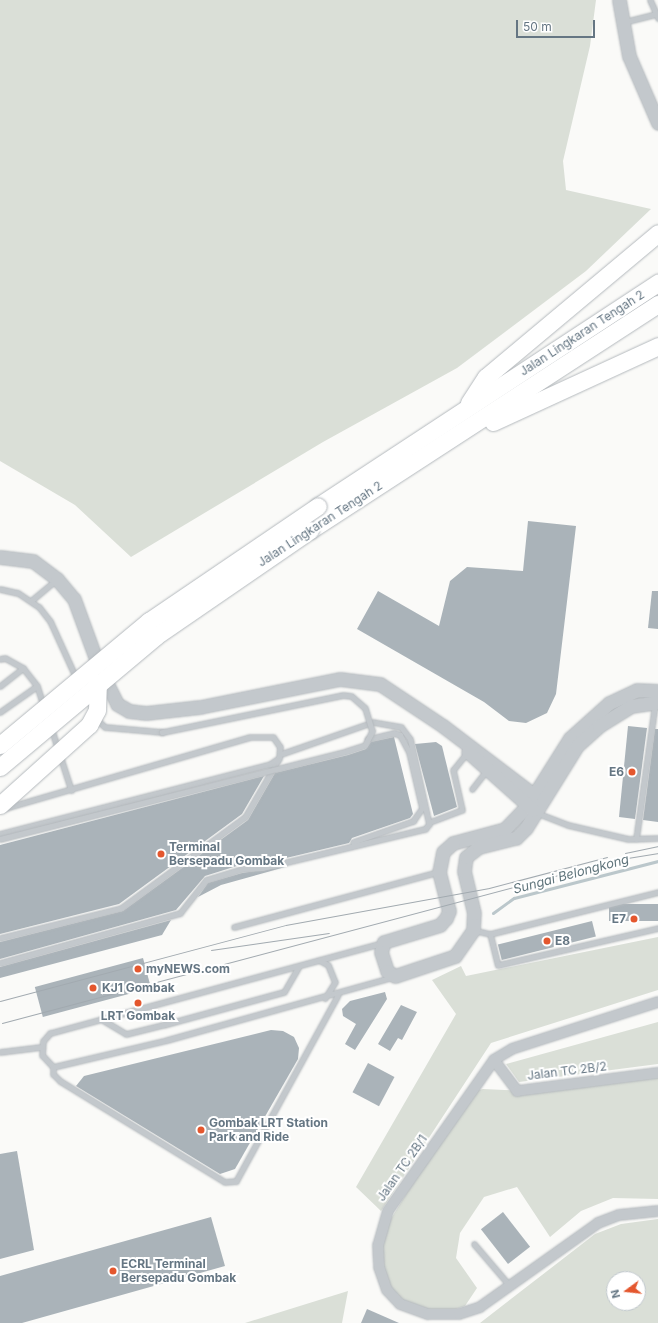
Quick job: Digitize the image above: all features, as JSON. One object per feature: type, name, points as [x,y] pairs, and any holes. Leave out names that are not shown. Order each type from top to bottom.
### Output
[{"type":"highway","points":[[466,409],[486,377],[658,233]]},
{"type":"highway","name":"Jalan Lingkaran Tengah 2","points":[[0,746],[149,621],[318,506],[658,283]]},
{"type":"highway","name":"Jalan Lingkaran Tengah 2","points":[[0,768],[98,683],[156,636],[310,530],[658,304]]},
{"type":"highway","points":[[438,447],[658,346]]},
{"type":"highway","points":[[0,805],[89,725],[97,710],[98,683]]},
{"type":"street","points":[[619,0],[629,56],[656,111],[658,123]]},
{"type":"street","points":[[0,556],[33,561],[57,579],[74,600],[100,670],[117,704],[129,711],[146,713],[200,707],[340,679],[380,684],[443,726],[536,807]]},
{"type":"street","points":[[536,807],[534,794],[570,738],[608,703],[637,690],[657,698]]},
{"type":"street","points":[[536,807],[505,829],[453,843],[443,852],[439,872],[449,911],[446,918],[440,925],[384,942],[381,952],[383,963],[395,976],[455,956],[473,930],[474,913],[464,871],[466,857],[479,847],[516,838],[578,746],[599,726],[638,704],[657,698]]},
{"type":"street","points":[[490,767],[534,794]]},
{"type":"street","name":"Jalan TC 2B/1","points":[[658,1002],[512,1049],[494,1060],[388,1211],[378,1245],[379,1267],[387,1290],[400,1304],[428,1314],[445,1316],[480,1307],[598,1223],[619,1215],[658,1211]]},
{"type":"street","name":"Jalan TC 2B/2","points":[[494,1060],[517,1091],[658,1073]]},
{"type":"lane","points":[[623,23],[657,16],[650,0]]},
{"type":"lane","points":[[32,600],[57,579]]},
{"type":"lane","points":[[0,589],[32,600],[50,621],[100,724],[116,729],[162,732],[343,695],[351,696],[365,708],[372,731],[368,739]]},
{"type":"lane","points":[[0,659],[5,658],[23,668],[37,686],[71,790]]},
{"type":"lane","points":[[0,686],[23,668]]},
{"type":"lane","points":[[0,712],[37,686]]},
{"type":"lane","points":[[637,690],[638,704]]},
{"type":"lane","points":[[636,839],[657,698]]},
{"type":"lane","points":[[0,834],[270,764],[280,756],[373,722],[401,727],[410,739],[430,822]]},
{"type":"lane","points":[[0,839],[347,751],[368,739],[394,733],[403,738],[421,813],[408,823],[339,847]]},
{"type":"lane","points":[[0,809],[71,790],[250,737],[273,737],[280,756]]},
{"type":"lane","points":[[0,963],[180,913],[206,880],[241,869],[262,868],[339,847],[426,829],[430,822],[462,810],[453,768],[471,750]]},
{"type":"lane","points":[[0,938],[121,908],[245,817],[280,756]]},
{"type":"lane","points":[[472,789],[490,767]]},
{"type":"lane","points":[[536,807],[568,824],[636,839],[658,838]]},
{"type":"lane","points":[[234,927],[439,872]]},
{"type":"lane","points":[[473,930],[490,934],[658,892]]},
{"type":"lane","points":[[490,934],[498,966],[658,928]]},
{"type":"lane","points":[[338,995],[236,1181],[225,1182],[60,1081],[53,1074],[53,1067],[42,1055],[41,1047],[50,1034],[384,942]]},
{"type":"lane","points":[[319,960],[333,971],[335,982],[326,998]]},
{"type":"lane","points":[[101,1019],[126,1034],[171,1023],[284,992],[299,966]]},
{"type":"lane","points":[[53,1067],[338,995],[395,976]]},
{"type":"lane","points":[[0,1052],[41,1047]]},
{"type":"lane","points":[[474,1244],[510,1286]]},
{"type":"shaded area","points":[[0,0],[596,0],[590,46],[563,161],[566,190],[651,209],[586,271],[457,368],[323,442],[131,557],[75,505],[0,461]]},
{"type":"shaded area","points":[[658,937],[658,990],[491,1043],[381,1211],[356,1187],[456,1014],[432,980],[461,966],[466,976]]},
{"type":"shaded area","points":[[658,1022],[658,1064],[519,1082],[506,1064]]},
{"type":"shaded area","points":[[658,1075],[658,1199],[613,1198],[581,1211],[550,1237],[517,1187],[484,1197],[460,1233],[456,1258],[477,1288],[465,1306],[439,1315],[410,1307],[390,1288],[378,1267],[384,1230],[469,1092],[483,1089],[544,1092]]},
{"type":"shaded area","points":[[658,1219],[658,1323],[480,1323],[595,1234],[621,1224]]},
{"type":"shaded area","points":[[348,1291],[342,1323],[245,1323]]},
{"type":"building","points":[[528,521],[576,526],[556,694],[547,713],[526,723],[509,721],[484,702],[357,629],[378,591],[439,626],[450,581],[467,567],[523,571]]},
{"type":"building","points":[[652,591],[658,591],[658,629],[648,628]]},
{"type":"building","name":"E6","points":[[628,726],[647,728],[635,819],[619,817]]},
{"type":"building","points":[[655,729],[658,729],[658,822],[643,820]]},
{"type":"building","points":[[394,737],[413,814],[410,818],[352,838],[349,843],[261,864],[240,865],[205,876],[176,910],[0,959],[0,942],[123,911],[248,820],[275,773],[348,755],[366,749],[371,742]]},
{"type":"building","points":[[436,742],[442,746],[457,807],[434,816],[415,744]]},
{"type":"building","points":[[264,776],[242,814],[119,904],[0,934],[0,845]]},
{"type":"building","points":[[285,867],[221,885],[198,897],[208,883],[242,873]]},
{"type":"building","name":"E7","points":[[609,904],[658,904],[658,921],[609,921]]},
{"type":"building","points":[[171,920],[162,935],[0,978],[0,967]]},
{"type":"building","name":"E8","points":[[592,921],[596,937],[502,960],[498,944]]},
{"type":"building","name":"KJ1 Gombak","points":[[143,958],[151,988],[43,1017],[35,987]]},
{"type":"building","points":[[385,992],[387,999],[355,1050],[345,1044],[356,1024],[343,1016],[342,1009],[350,1001]]},
{"type":"building","points":[[401,1005],[417,1012],[402,1040],[398,1038],[390,1051],[378,1044]]},
{"type":"building","name":"Gombak LRT Station Park and Ride","points":[[271,1030],[283,1031],[294,1037],[299,1048],[298,1059],[235,1169],[220,1174],[76,1086],[84,1076]]},
{"type":"building","points":[[368,1063],[394,1077],[379,1106],[353,1092]]},
{"type":"building","points":[[17,1151],[34,1250],[0,1259],[0,1154]]},
{"type":"building","points":[[503,1212],[530,1247],[508,1264],[481,1229]]},
{"type":"building","name":"ECRL Terminal Bersepadu Gombak","points":[[211,1217],[225,1266],[22,1323],[0,1323],[0,1276]]},
{"type":"building","points":[[367,1309],[399,1323],[361,1323]]},
{"type":"waterway","name":"Sungai Belongkong","points":[[493,913],[514,898],[658,861]]},
{"type":"tram line","points":[[625,853],[658,846]]},
{"type":"tram line","points":[[2,1023],[615,860],[658,853]]},
{"type":"tram line","points":[[0,1001],[286,925],[489,888],[607,857]]},
{"type":"tram line","points":[[211,950],[329,933]]},
{"type":"place","name":"E6","points":[[632,772]]},
{"type":"place","name":"Terminal Bersepadu Gombak","points":[[161,854]]},
{"type":"place","name":"E7","points":[[634,919]]},
{"type":"place","name":"E8","points":[[547,941]]},
{"type":"place","name":"myNEWS.com","points":[[138,969]]},
{"type":"place","name":"KJ1 Gombak","points":[[93,988]]},
{"type":"place","name":"LRT Gombak","points":[[138,1003]]},
{"type":"place","name":"Gombak LRT Station Park and Ride","points":[[201,1130]]},
{"type":"place","name":"ECRL Terminal Bersepadu Gombak","points":[[113,1271]]}]
